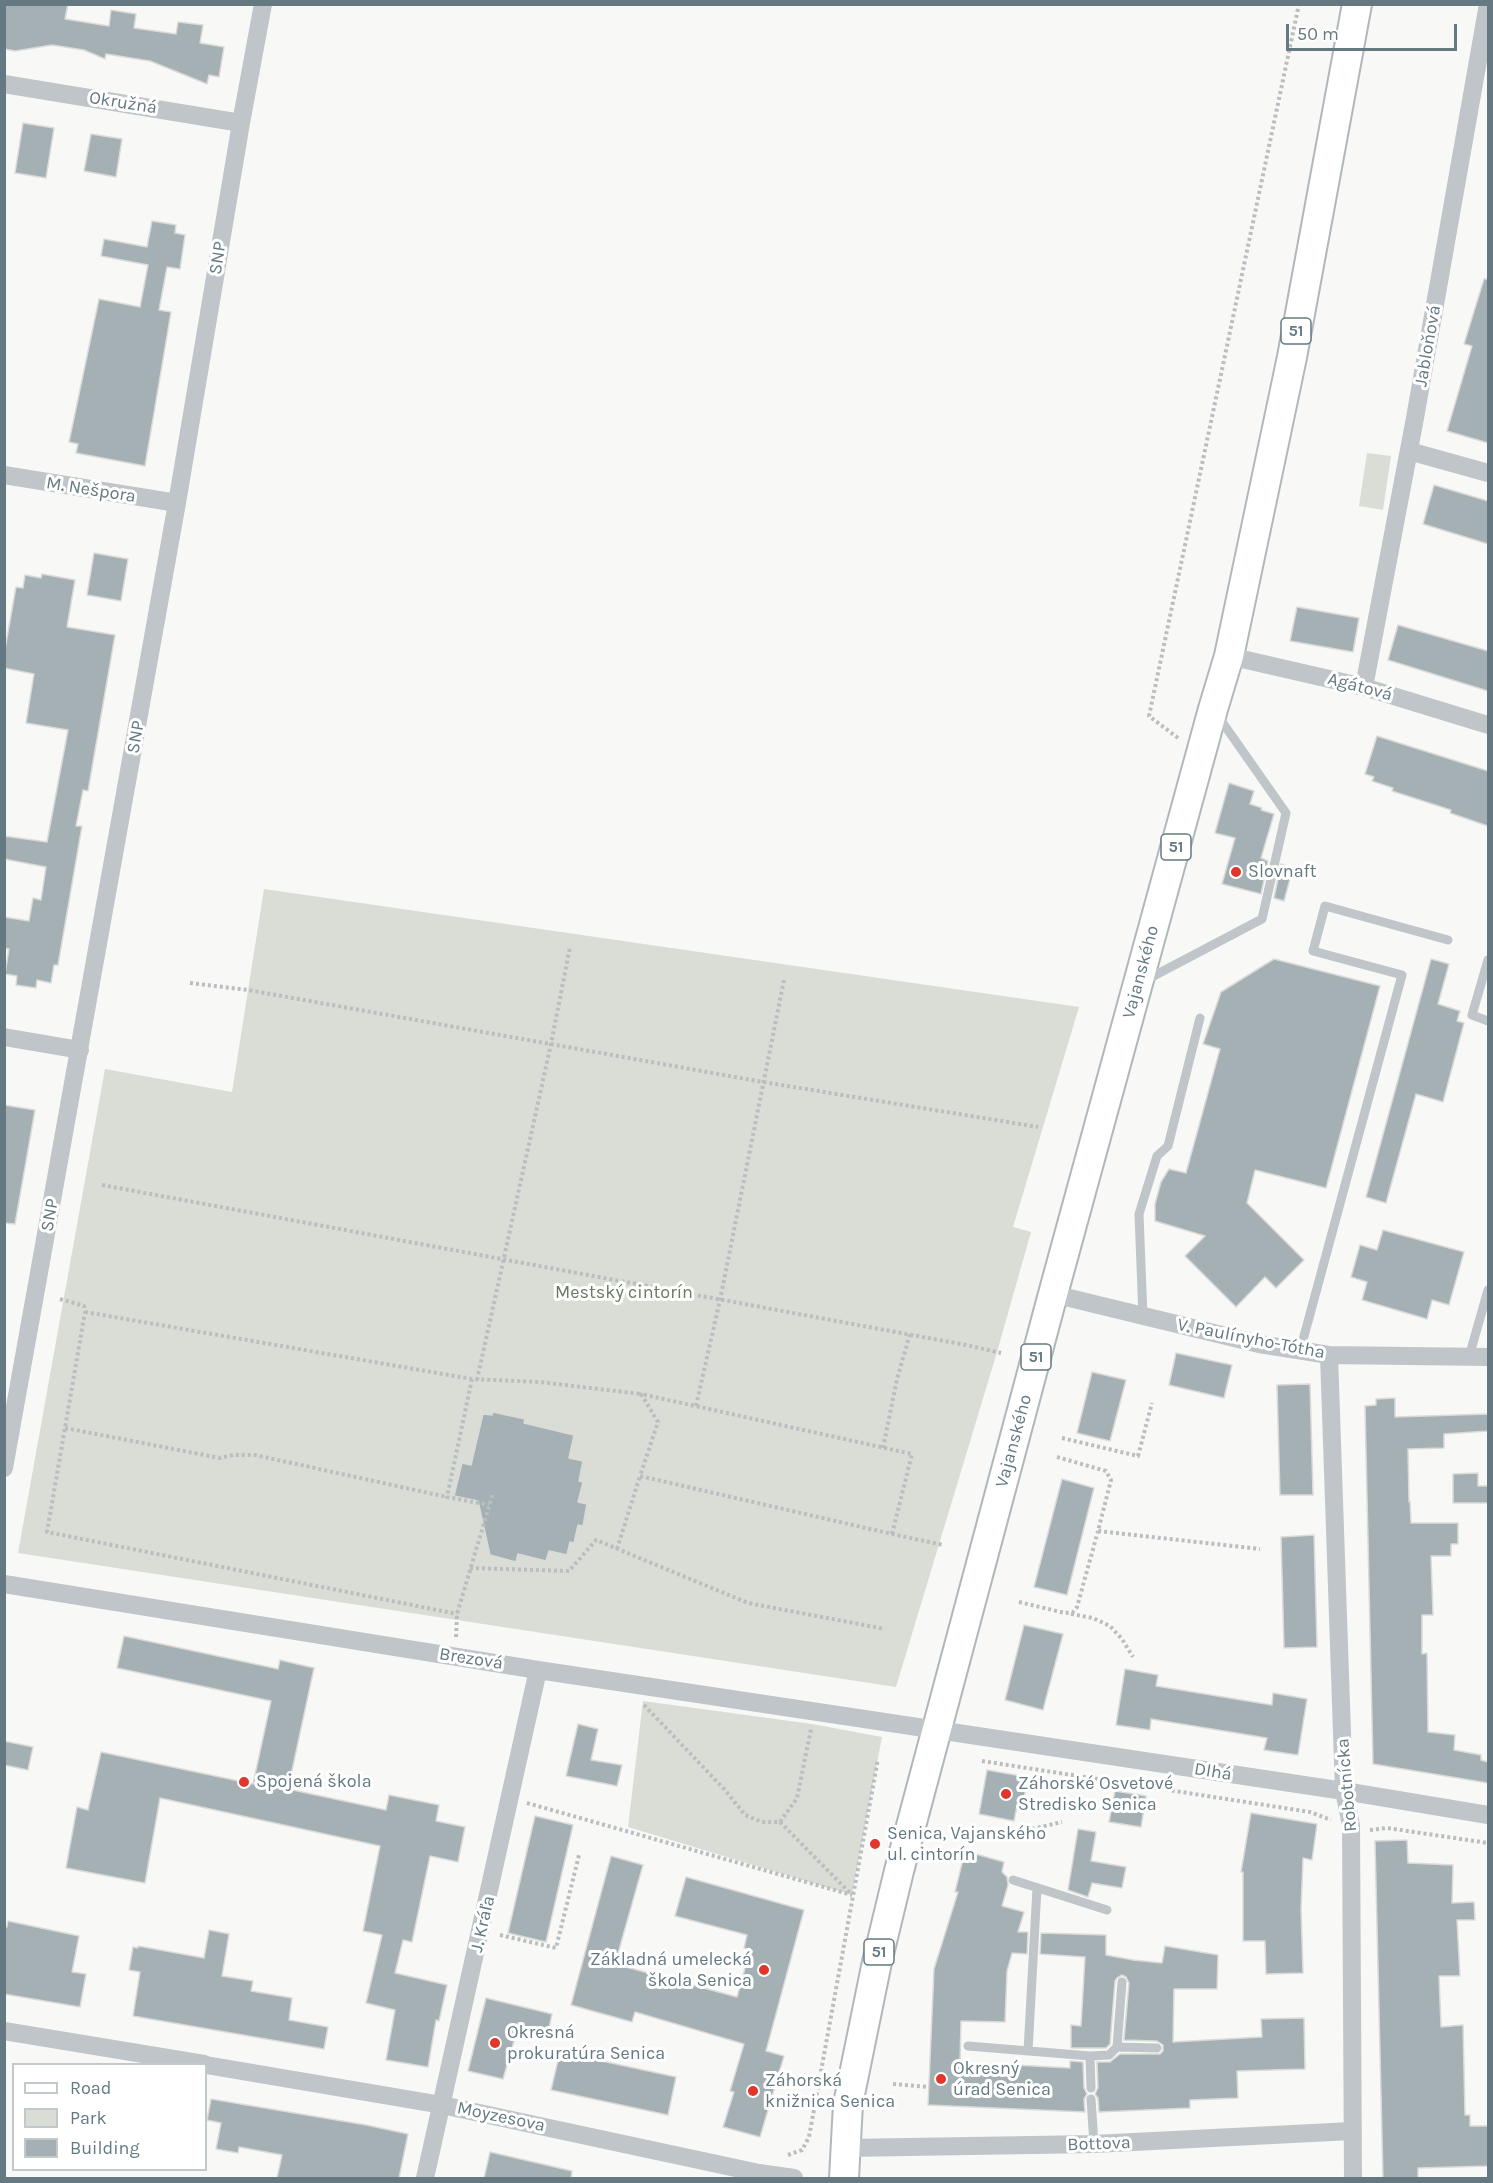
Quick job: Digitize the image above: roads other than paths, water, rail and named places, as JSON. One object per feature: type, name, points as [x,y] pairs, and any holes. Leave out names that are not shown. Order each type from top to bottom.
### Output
[{"type":"main road","name":"51","points":[[1213,709],[1229,656],[1292,357],[1357,4]]},
{"type":"main road","name":"Vajanského","points":[[844,2178],[848,2104],[874,1973],[899,1871],[1053,1294],[1213,709]]},
{"type":"street","name":"SNP","points":[[4,1468],[177,503],[263,4]]},
{"type":"street","name":"Jabloňová","points":[[1364,687],[1486,34],[1488,4]]},
{"type":"street","name":"Okružná","points":[[4,84],[241,123]]},
{"type":"street","points":[[1409,451],[1488,473]]},
{"type":"street","name":"M. Nešpora","points":[[4,475],[177,503]]},
{"type":"street","name":"Agátová","points":[[1229,656],[1364,687],[1488,725]]},
{"type":"street","points":[[4,1037],[80,1050]]},
{"type":"street","name":"V. Paulínyho-Tótha","points":[[1053,1294],[1259,1344],[1300,1351],[1329,1355],[1488,1357]]},
{"type":"street","name":"Robotnícka","points":[[1329,1355],[1344,1791],[1351,1824],[1353,2178]]},
{"type":"street","name":"Brezová","points":[[4,1584],[538,1670],[938,1731]]},
{"type":"street","name":"J. Kráľa","points":[[425,2178],[538,1670]]},
{"type":"street","name":"Dlhá","points":[[938,1731],[1344,1791],[1488,1815]]},
{"type":"street","name":"Moyzesova","points":[[4,2031],[193,2063]]},
{"type":"street","name":"Moyzesova","points":[[207,2065],[442,2105],[759,2173],[794,2178]]},
{"type":"street","name":"Bottova","points":[[845,2148],[1094,2145],[1352,2132]]},
{"type":"lane","points":[[1137,984],[1262,919],[1286,813],[1213,709]]},
{"type":"lane","points":[[1300,1351],[1402,975],[1313,951],[1325,906],[1448,940]]},
{"type":"lane","points":[[1488,960],[1472,1016],[1488,1021]]},
{"type":"lane","points":[[1143,1317],[1138,1214],[1157,1156],[1168,1146],[1200,1017]]},
{"type":"lane","points":[[1468,1357],[1488,1290]]},
{"type":"lane","points":[[1012,1880],[1107,1910]]},
{"type":"lane","points":[[1028,2051],[1037,1888]]},
{"type":"lane","points":[[968,2046],[1090,2056],[1109,2055],[1117,2046],[1122,1982]]},
{"type":"lane","points":[[1117,2046],[1157,2048]]},
{"type":"lane","points":[[1090,2056],[1091,2088]]},
{"type":"lane","points":[[1091,2099],[1094,2145]]},
{"type":"place","name":"Slovnaft","points":[[1236,872]]},
{"type":"place","name":"Spojená škola","points":[[244,1782]]},
{"type":"place","name":"Záhorské Osvetové Stredisko Senica","points":[[1006,1794]]},
{"type":"place","name":"Senica, Vajanského ul. cintorín","points":[[875,1844]]},
{"type":"place","name":"Základná umelecká škola Senica","points":[[764,1970]]},
{"type":"place","name":"Okresná prokuratúra Senica","points":[[495,2043]]},
{"type":"place","name":"Okresný úrad Senica","points":[[941,2079]]},
{"type":"place","name":"Záhorská knižnica Senica","points":[[753,2091]]},
{"type":"park label","name":"Mestský cintorín","points":[[624,1293]]}]
